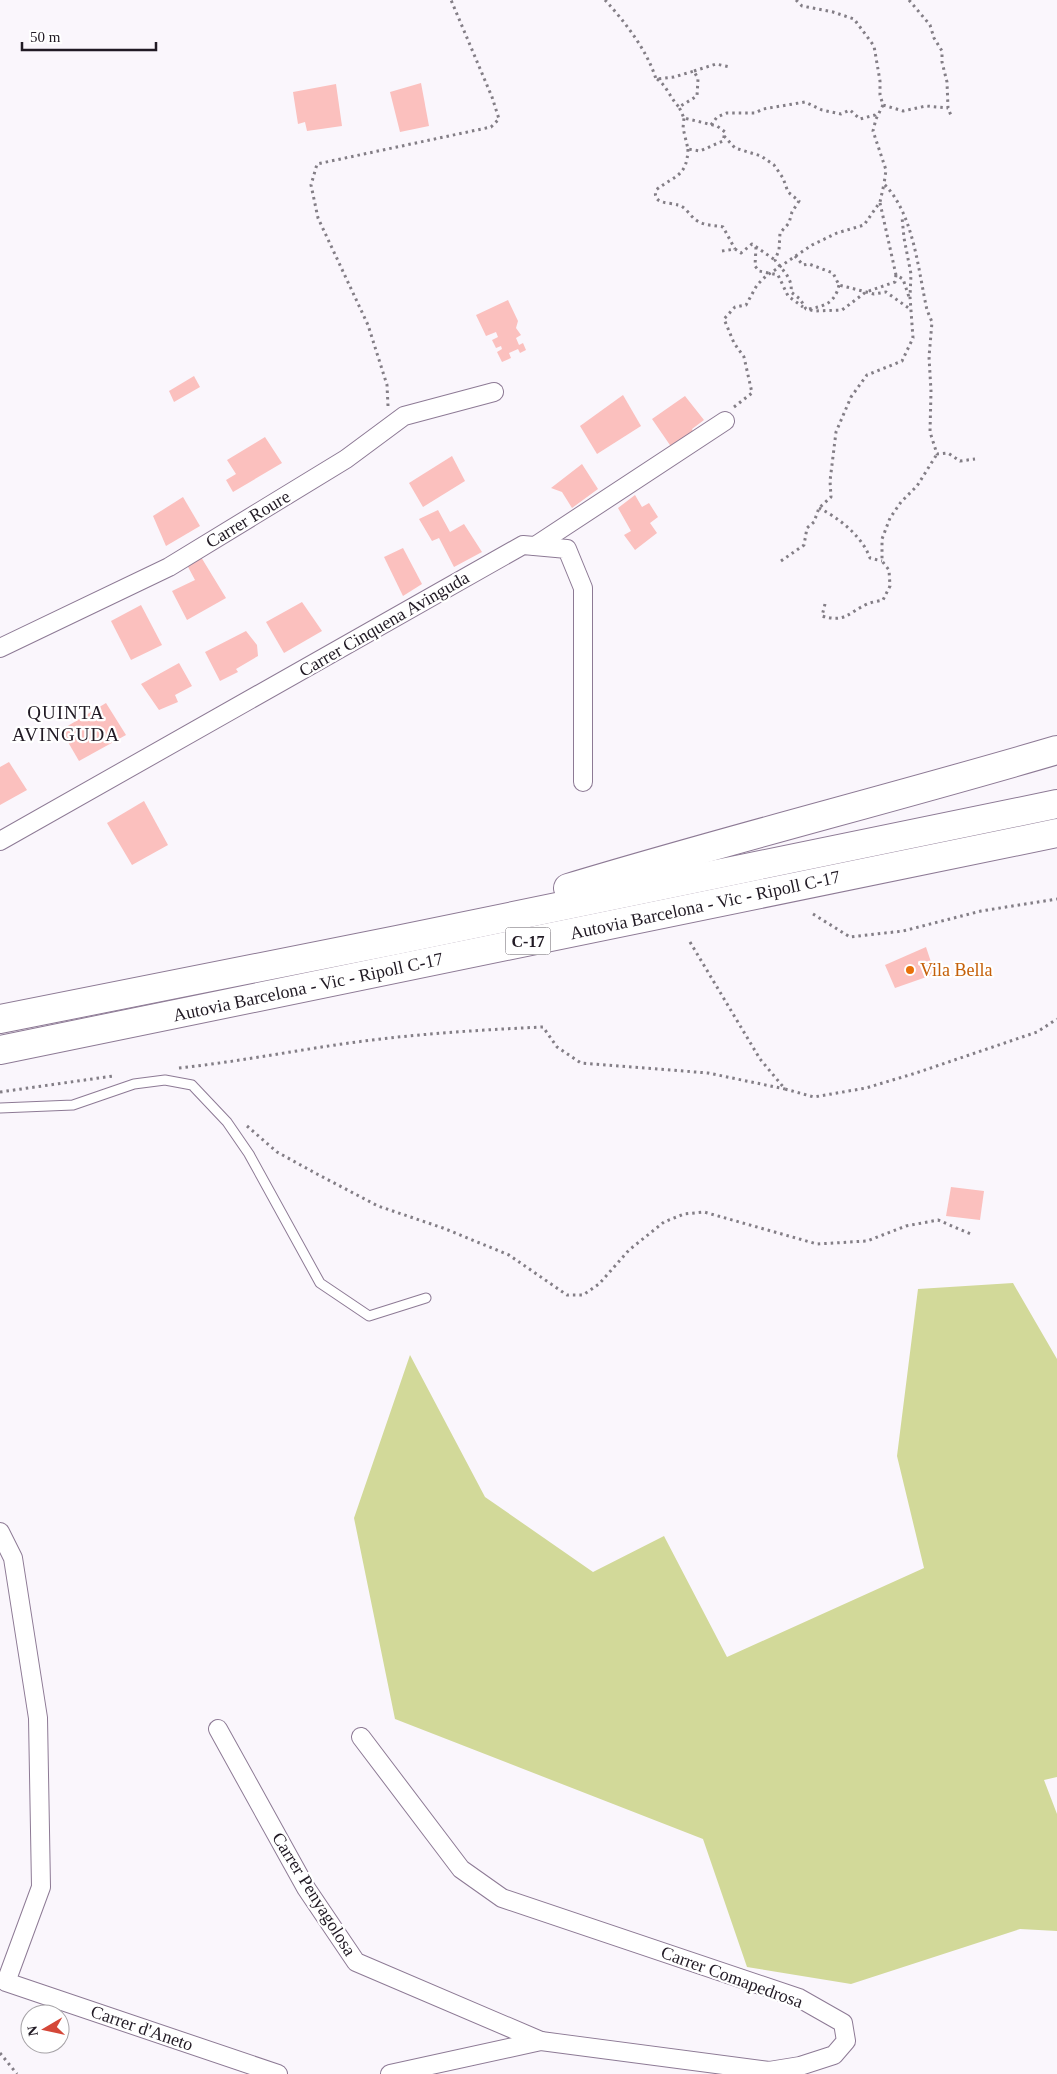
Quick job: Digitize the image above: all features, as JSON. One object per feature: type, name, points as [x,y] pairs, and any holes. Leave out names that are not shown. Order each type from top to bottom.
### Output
[{"type":"highway","points":[[396,940],[640,866],[921,790],[1057,750]]},
{"type":"highway","name":"Autovia Barcelona - Vic - Ripoll C-17","points":[[0,1019],[396,940],[1057,804]]},
{"type":"highway","name":"Autovia Barcelona - Vic - Ripoll C-17","points":[[0,1050],[1057,833]]},
{"type":"street","name":"Carrer Roure","points":[[0,648],[169,567],[346,459],[404,416],[494,392]]},
{"type":"street","points":[[535,546],[725,421]]},
{"type":"street","name":"Carrer Cinquena Avinguda","points":[[0,841],[523,544],[568,550],[583,588],[583,782]]},
{"type":"street","points":[[0,1532],[13,1558],[38,1718],[41,1887],[3,1978]]},
{"type":"street","name":"Carrer Penyagolosa","points":[[218,1729],[306,1888],[356,1962],[541,2042]]},
{"type":"street","name":"Carrer Comapedrosa","points":[[361,1737],[461,1868],[502,1898],[799,1998],[843,2023],[846,2041],[834,2055],[800,2066],[769,2070],[541,2042],[390,2074]]},
{"type":"street","name":"Carrer d'Aneto","points":[[3,1978],[278,2074]]},
{"type":"lane","points":[[0,1108],[73,1105],[134,1084],[165,1080],[192,1085],[227,1122],[249,1154],[320,1283],[369,1316],[426,1298]]},
{"type":"path","points":[[382,433],[388,408],[387,385],[368,325],[318,218],[311,185],[317,164],[491,127],[499,119],[492,97],[451,0]]},
{"type":"path","points":[[605,0],[631,33],[652,67],[656,79],[664,84],[669,97],[679,107],[684,118],[683,128],[688,149],[688,162],[684,171],[656,190],[657,199],[664,204],[681,206],[697,221],[706,225],[723,227],[735,249],[741,253],[752,244],[775,260],[785,271],[792,286],[791,292],[806,309]]},
{"type":"path","points":[[725,421],[734,406],[752,393],[744,357],[734,342],[724,319],[735,307],[746,304],[756,285],[795,256],[837,233],[864,225],[880,202],[884,184],[886,170],[873,130],[882,105],[874,46],[854,19],[833,12],[802,6],[796,0]]},
{"type":"path","points":[[909,0],[930,25],[934,38],[942,52],[942,62],[947,82],[948,108],[952,118]]},
{"type":"path","points":[[656,79],[674,77],[716,64],[730,67]]},
{"type":"path","points":[[679,107],[697,96],[698,79],[694,71]]},
{"type":"path","points":[[710,125],[717,117],[727,113],[755,113],[763,109],[805,102],[822,110],[841,114],[850,110],[860,119],[875,115],[882,105]]},
{"type":"path","points":[[882,105],[903,111],[926,106],[948,108]]},
{"type":"path","points":[[684,118],[717,126],[724,132],[724,136],[735,148],[761,156],[774,165],[783,178],[788,192],[799,201],[792,212],[789,223],[780,234],[779,250],[775,260]]},
{"type":"path","points":[[688,149],[700,150],[723,141],[724,136]]},
{"type":"path","points":[[825,604],[822,616],[840,620],[854,614],[866,605],[883,600],[890,586],[889,570],[882,560],[882,539],[890,518],[901,502],[917,486],[937,454],[930,432],[931,391],[929,357],[932,322],[927,310],[915,251],[892,192],[884,184]]},
{"type":"path","points":[[756,247],[755,266],[758,271],[778,275],[788,296],[806,309],[815,311],[842,310],[866,292],[895,282],[896,275],[889,251],[880,202]]},
{"type":"path","points":[[781,561],[804,545],[807,528],[814,522],[819,508],[832,497],[830,482],[836,432],[851,397],[867,375],[902,361],[913,338],[910,309],[911,274],[904,238],[902,214]]},
{"type":"path","points":[[722,251],[735,249]]},
{"type":"path","points":[[795,256],[803,265],[810,264],[833,273],[839,286],[833,300],[825,306],[806,309]]},
{"type":"path","points":[[896,275],[903,279],[910,300]]},
{"type":"path","points":[[839,286],[874,294],[886,292],[910,309]]},
{"type":"path","points":[[937,454],[948,453],[960,461],[975,459]]},
{"type":"path","points":[[819,508],[836,516],[849,528],[867,550],[870,558],[882,560]]},
{"type":"path","points":[[813,914],[850,938],[904,931],[981,911],[1057,899]]},
{"type":"path","points":[[690,942],[760,1059],[785,1089]]},
{"type":"path","points":[[177,1068],[276,1056],[349,1043],[411,1036],[471,1030],[543,1027],[557,1047],[581,1063],[708,1073],[814,1097],[866,1088],[1037,1032],[1057,1019]]},
{"type":"path","points":[[0,1092],[120,1075]]},
{"type":"path","points":[[242,1122],[277,1152],[378,1206],[443,1228],[509,1255],[567,1295],[583,1295],[599,1284],[629,1250],[664,1222],[684,1214],[704,1212],[817,1244],[867,1241],[906,1226],[938,1220],[973,1235]]},
{"type":"path","points":[[0,2052],[17,2074]]},
{"type":"green space","points":[[1013,1283],[1057,1359],[1057,1777],[1044,1780],[1057,1814],[1057,1931],[1020,1929],[851,1984],[747,1967],[703,1839],[395,1719],[354,1518],[410,1355],[485,1497],[593,1572],[664,1536],[727,1657],[924,1568],[897,1456],[918,1289]]},
{"type":"building","points":[[421,83],[429,126],[400,132],[390,92]]},
{"type":"building","points":[[336,84],[342,126],[307,131],[305,122],[298,124],[293,92]]},
{"type":"building","points":[[508,300],[518,321],[516,328],[521,335],[516,338],[519,345],[523,343],[526,350],[520,353],[518,349],[509,353],[511,358],[502,362],[497,352],[502,349],[501,346],[496,348],[492,340],[498,337],[496,332],[486,336],[476,315]]},
{"type":"building","points":[[194,376],[200,387],[174,402],[169,391]]},
{"type":"building","points":[[623,395],[641,426],[597,454],[580,426]]},
{"type":"building","points":[[685,396],[704,420],[692,429],[694,434],[672,448],[652,419]]},
{"type":"building","points":[[265,437],[282,463],[233,492],[226,480],[236,474],[227,460]]},
{"type":"building","points":[[452,456],[465,481],[423,507],[409,483]]},
{"type":"building","points":[[582,464],[598,489],[572,508],[562,492],[551,488]]},
{"type":"building","points":[[635,495],[642,507],[649,503],[658,517],[650,523],[657,533],[635,550],[624,535],[631,531],[618,508]]},
{"type":"building","points":[[183,497],[200,526],[166,546],[153,516]]},
{"type":"building","points":[[438,510],[450,532],[464,524],[482,552],[454,567],[439,538],[432,541],[419,519]]},
{"type":"building","points":[[403,548],[422,584],[403,596],[384,557]]},
{"type":"building","points":[[201,557],[226,598],[187,620],[172,591],[195,580],[187,565]]},
{"type":"building","points":[[302,602],[322,631],[284,653],[266,622]]},
{"type":"building","points":[[141,605],[162,645],[131,660],[111,621]]},
{"type":"building","points":[[246,631],[257,645],[258,656],[236,669],[238,672],[220,681],[205,652]]},
{"type":"building","points":[[179,663],[192,686],[175,695],[178,702],[159,710],[141,684]]},
{"type":"building","points":[[106,703],[126,735],[79,761],[61,730]]},
{"type":"building","points":[[9,762],[27,790],[0,805],[0,767]]},
{"type":"building","points":[[144,801],[168,845],[132,865],[107,823]]},
{"type":"building","name":"Vila Bella","points":[[926,947],[935,974],[895,988],[885,965]]},
{"type":"building","points":[[951,1187],[984,1191],[980,1220],[946,1216]]},
{"type":"place","name":"Vila Bella","points":[[910,970]]},
{"type":"district","name":"QUINTA AVINGUDA","points":[[66,723]]}]
